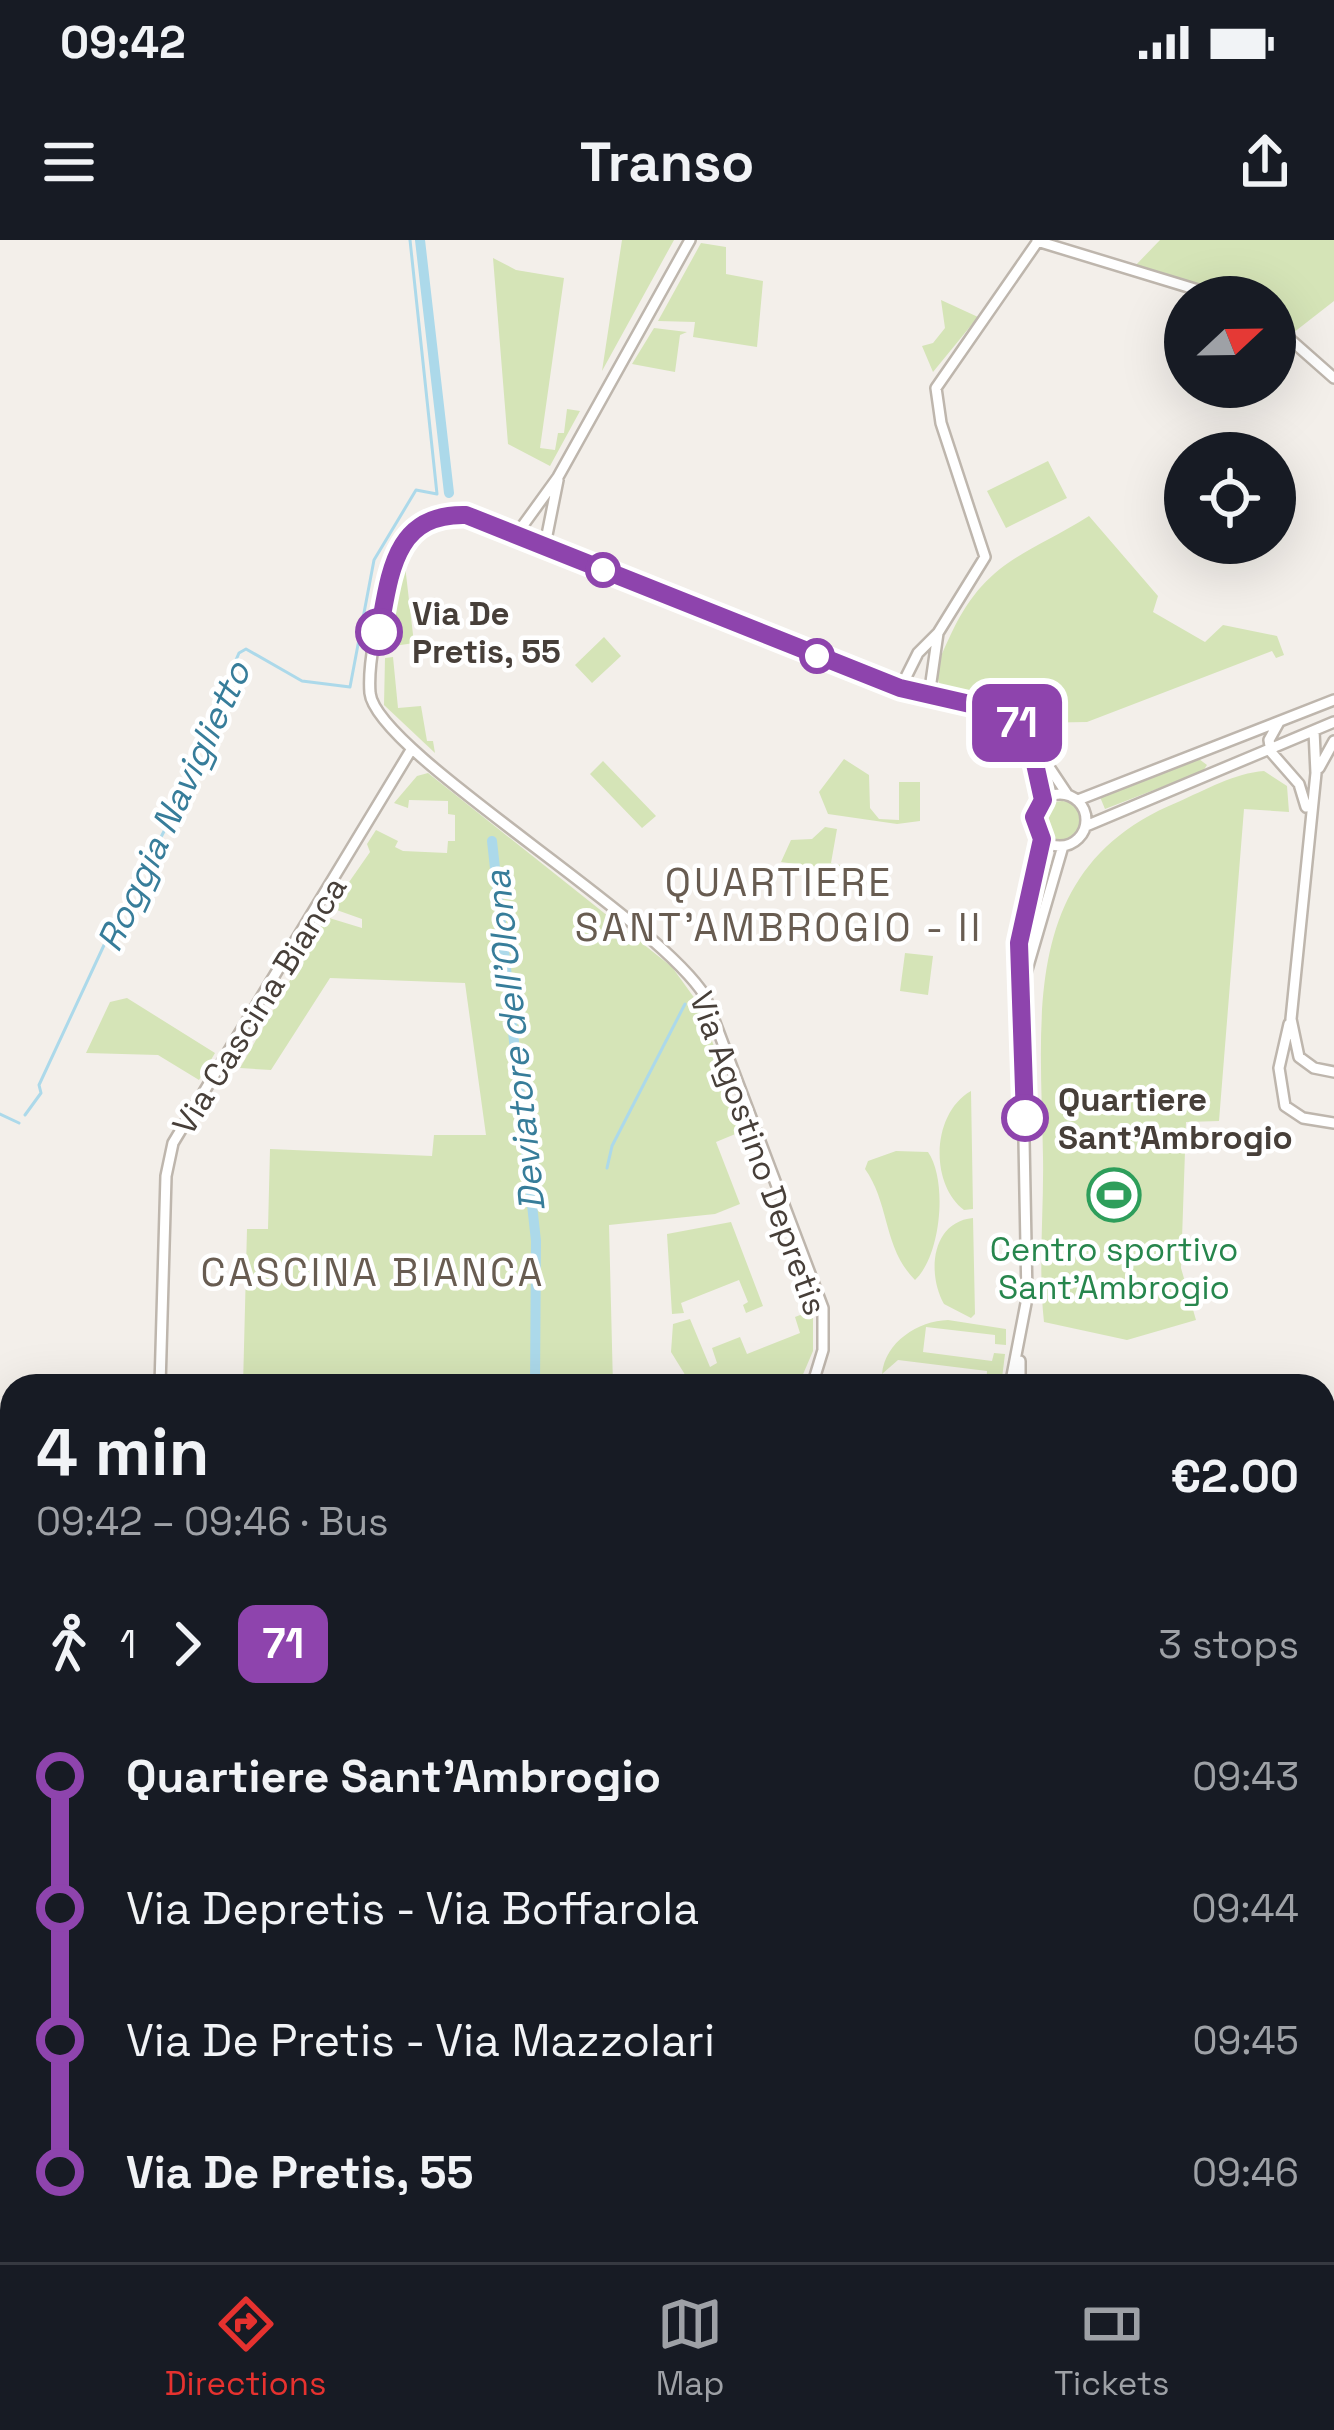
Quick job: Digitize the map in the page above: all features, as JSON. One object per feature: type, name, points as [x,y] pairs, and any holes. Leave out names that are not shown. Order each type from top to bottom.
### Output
[{"type":"street","points":[[516,535],[559,477],[690,240]]},
{"type":"street","points":[[900,688],[918,652],[938,632],[985,553],[941,423],[936,388],[1037,240],[1164,279]]},
{"type":"street","points":[[1296,345],[1334,378]]},
{"type":"street","points":[[545,545],[559,477]]},
{"type":"street","name":"Via Agostino Depretis","points":[[815,1374],[823,1350],[823,1308],[705,996],[676,958],[385,726],[370,693],[397,549],[418,525],[440,516],[466,515],[900,688],[1005,712],[1073,797]]},
{"type":"street","points":[[929,696],[938,632]]},
{"type":"street","points":[[1043,800],[1073,797],[1334,700]]},
{"type":"street","points":[[1285,717],[1314,731]]},
{"type":"street","points":[[1285,717],[1272,729],[1271,752],[1303,792],[1307,826]]},
{"type":"street","points":[[1042,839],[1063,846],[1106,813],[1213,776],[1334,722]]},
{"type":"street","points":[[1314,731],[1316,773],[1291,1019],[1279,1068],[1285,1106],[1303,1118],[1334,1123]]},
{"type":"street","points":[[1020,1374],[1027,1298],[1024,982],[1019,929],[1042,839],[1034,817],[1043,800],[1030,741]]},
{"type":"street","points":[[1316,773],[1334,741]]},
{"type":"street","name":"Via Cascina Bianca","points":[[160,1374],[166,1176],[173,1143],[411,750]]},
{"type":"street","points":[[1203,752],[1213,776]]},
{"type":"street","name":"Via Cascina Bianca","points":[[395,781],[421,758]]},
{"type":"street","points":[[1073,797],[1086,826]]},
{"type":"street","points":[[1024,982],[1063,846]]},
{"type":"street","points":[[1291,1019],[1299,1057],[1314,1068],[1334,1072]]},
{"type":"street","points":[[1014,1374],[1020,1352]]},
{"type":"green space","points":[[622,240],[674,240],[602,371]]},
{"type":"green space","points":[[1160,240],[1334,240],[1334,301],[1296,331],[1296,276],[1164,276],[1133,268]]},
{"type":"green space","points":[[701,243],[726,247],[726,274],[763,281],[757,347],[693,337],[695,322],[658,321]]},
{"type":"green space","points":[[493,258],[516,270],[564,278],[540,448],[555,450],[558,433],[564,433],[567,409],[580,411],[550,466],[508,444]]},
{"type":"green space","points":[[941,300],[978,317],[933,372],[922,346],[933,343],[945,328]]},
{"type":"green space","points":[[654,328],[687,332],[680,335],[675,372],[632,364]]},
{"type":"green space","points":[[1048,461],[1067,498],[1006,528],[987,491]]},
{"type":"green space","points":[[1089,516],[1158,596],[1153,612],[1205,642],[1223,625],[1277,636],[1284,655],[1276,658],[1272,651],[1087,722],[1029,723],[1000,699],[940,687],[942,653],[978,590],[1009,562]]},
{"type":"green space","points":[[404,557],[414,643],[387,647]]},
{"type":"green space","points":[[604,637],[621,656],[592,683],[575,665]]},
{"type":"green space","points":[[393,657],[398,708],[421,706],[427,741],[433,741],[435,753],[384,705],[385,658]]},
{"type":"green space","points":[[844,759],[869,775],[870,808],[879,819],[899,820],[899,782],[920,782],[920,821],[897,824],[828,814],[819,792]]},
{"type":"green space","points":[[1199,759],[1207,765],[1203,771],[1105,809],[1100,797]]},
{"type":"green space","points":[[603,761],[656,816],[642,828],[590,774]]},
{"type":"green space","name":"Centro sportivo Sant'Ambrogio","points":[[1264,771],[1287,786],[1289,812],[1244,809],[1219,1121],[1186,1122],[1181,1268],[1196,1320],[1127,1340],[1044,1322],[1043,999],[1050,951],[1065,905],[1090,865],[1126,830],[1220,783]]},
{"type":"green space","points":[[428,773],[672,967],[698,1003],[745,1130],[716,1142],[740,1204],[715,1214],[609,1225],[613,1374],[243,1374],[247,1229],[268,1229],[270,1149],[432,1156],[434,1135],[486,1135],[465,983],[330,978],[271,1070],[240,1068],[326,917],[362,928],[362,919],[331,908],[370,852],[367,844],[376,830],[398,841],[395,847],[403,851],[447,853],[448,841],[455,841],[455,815],[448,814],[448,801],[409,800],[408,808],[394,803],[417,776]]},
{"type":"green space","points":[[1062,801],[1076,807],[1082,821],[1076,835],[1062,841],[1048,835],[1042,821],[1048,807]]},
{"type":"green space","points":[[825,827],[837,829],[831,863],[840,865],[839,870],[781,862],[791,840],[812,839]]},
{"type":"green space","points":[[905,953],[933,956],[928,995],[900,991]]},
{"type":"green space","points":[[127,998],[215,1053],[199,1080],[158,1055],[86,1053],[110,1002]]},
{"type":"green space","points":[[971,1091],[973,1209],[964,1210],[945,1183],[940,1149],[949,1115]]},
{"type":"green space","points":[[896,1151],[928,1152],[938,1181],[936,1237],[915,1280],[897,1254],[865,1169],[868,1161]]},
{"type":"green space","points":[[973,1218],[975,1314],[971,1318],[944,1304],[935,1265],[936,1251],[948,1229]]},
{"type":"green space","points":[[731,1222],[763,1306],[746,1313],[743,1305],[748,1302],[739,1280],[681,1303],[684,1313],[672,1314],[667,1234]]},
{"type":"green space","points":[[813,1310],[813,1351],[803,1374],[685,1374],[671,1352],[673,1324],[690,1319],[710,1367],[717,1363],[712,1348],[740,1337],[747,1354],[800,1333],[795,1317]]},
{"type":"green space","points":[[948,1320],[1006,1329],[1006,1345],[995,1344],[995,1335],[926,1327],[923,1352],[992,1361],[994,1353],[1005,1354],[1002,1374],[898,1360],[882,1374],[896,1343],[925,1324]]},
{"type":"waterway","name":"Roggia Naviglietto","points":[[25,1115],[41,1093],[39,1085],[105,943],[198,767],[194,757],[239,653],[246,649],[302,681],[350,687],[374,560],[416,490],[437,494],[410,240]]},
{"type":"waterway","name":"Deviatore dell'Olona","points":[[420,240],[449,493]]},
{"type":"waterway","name":"Deviatore dell'Olona","points":[[492,841],[536,1241],[535,1374]]},
{"type":"waterway","points":[[607,1168],[612,1146],[685,1004]]},
{"type":"waterway","name":"Roggia Naviglietto","points":[[0,1114],[19,1123]]},
{"type":"bus line","name":"71","points":[[379,632],[392,563],[405,537],[431,518],[466,515],[900,688],[985,705],[1013,718],[1030,741],[1043,800],[1034,817],[1042,839],[1019,929],[1025,1118]]},
{"type":"place","name":"Via De Pretis, 55","points":[[379,632]]},
{"type":"place","name":"Quartiere Sant'Ambrogio","points":[[1025,1118]]},
{"type":"place","name":"Centro sportivo Sant'Ambrogio","points":[[1114,1195]]},
{"type":"district","name":"QUARTIERE SANT'AMBROGIO - II","points":[[779,904]]},
{"type":"district","name":"CASCINA BIANCA","points":[[373,1272]]}]
